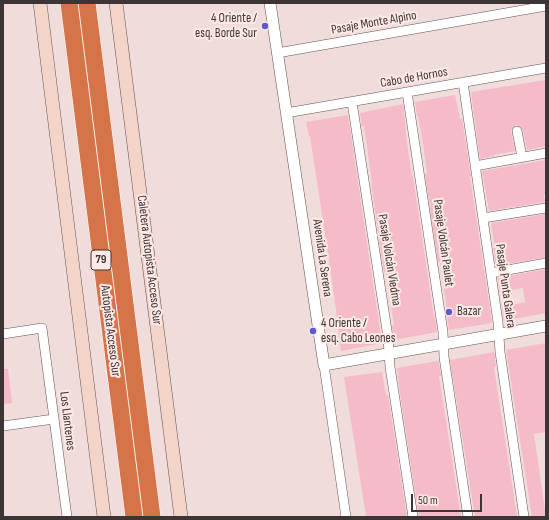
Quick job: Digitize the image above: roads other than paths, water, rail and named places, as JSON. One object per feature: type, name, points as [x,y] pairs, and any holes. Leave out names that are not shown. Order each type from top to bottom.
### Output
[{"type":"highway","name":"Autopista Acceso Sur","points":[[68,3],[134,517]]},
{"type":"highway","name":"Autopista Acceso Sur","points":[[87,3],[152,517]]},
{"type":"main road","points":[[40,3],[104,517]]},
{"type":"main road","name":"Caletera Autopista Acceso Sur","points":[[116,3],[181,517]]},
{"type":"street","name":"Avenida La Serena","points":[[270,3],[346,517]]},
{"type":"street","name":"Pasaje Monte Alpino","points":[[277,53],[546,6]]},
{"type":"street","name":"Cabo de Hornos","points":[[286,113],[546,68]]},
{"type":"street","name":"Pasaje Punta Galera","points":[[463,82],[491,273],[500,352],[524,517]]},
{"type":"street","name":"Pasaje Volcán Paulet","points":[[408,92],[444,344],[444,357],[468,517]]},
{"type":"street","name":"Pasaje Volcán Viedma","points":[[352,102],[390,354],[412,517]]},
{"type":"street","points":[[517,131],[522,157]]},
{"type":"street","points":[[475,166],[546,152]]},
{"type":"street","points":[[483,218],[546,208]]},
{"type":"street","points":[[491,273],[546,263]]},
{"type":"street","points":[[324,366],[546,326]]},
{"type":"street","name":"Los Llantenes","points":[[3,334],[42,328],[67,517]]},
{"type":"street","points":[[3,426],[54,419]]},
{"type":"place","name":"4 Oriente / esq. Borde Sur","points":[[265,26]]},
{"type":"place","name":"Bazar","points":[[449,312]]},
{"type":"place","name":"4 Oriente / esq. Cabo Leones","points":[[313,331]]}]
